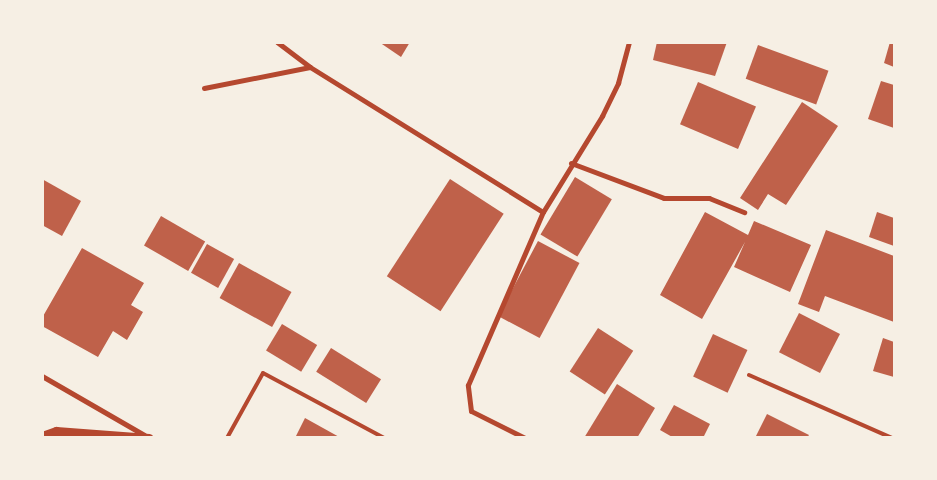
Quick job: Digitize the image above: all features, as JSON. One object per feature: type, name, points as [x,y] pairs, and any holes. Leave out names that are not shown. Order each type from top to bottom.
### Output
[{"type":"street","points":[[277,42],[310,67],[543,212]]},
{"type":"street","points":[[525,438],[471,411],[468,385],[543,212],[571,163],[602,116],[618,83],[629,42]]},
{"type":"street","points":[[204,88],[310,67]]},
{"type":"street","points":[[571,163],[664,198],[709,198],[744,212]]},
{"type":"street","points":[[42,376],[147,436]]},
{"type":"street","points":[[42,436],[56,430],[147,436]]},
{"type":"lane","points":[[228,438],[263,373],[384,438]]},
{"type":"lane","points":[[749,375],[892,438]]},
{"type":"building","points":[[379,42],[410,42],[401,57]]},
{"type":"building","points":[[657,42],[727,42],[715,76],[653,60]]},
{"type":"building","points":[[890,42],[894,42],[894,67],[884,63]]},
{"type":"building","points":[[758,45],[828,71],[816,104],[746,79]]},
{"type":"building","points":[[881,81],[894,85],[894,128],[868,119]]},
{"type":"building","points":[[698,82],[756,107],[738,149],[680,124]]},
{"type":"building","points":[[802,102],[838,126],[786,205],[768,194],[758,210],[740,198]]},
{"type":"building","points":[[575,177],[612,199],[577,257],[540,234]]},
{"type":"building","points":[[42,179],[81,201],[62,236],[42,225]]},
{"type":"building","points":[[450,179],[504,214],[440,311],[387,276]]},
{"type":"building","points":[[705,212],[748,235],[754,221],[811,245],[790,292],[734,267],[745,242],[702,319],[660,295]]},
{"type":"building","points":[[877,212],[894,218],[894,246],[869,237]]},
{"type":"building","points":[[161,216],[205,242],[188,271],[144,245]]},
{"type":"building","points":[[826,230],[894,256],[894,322],[825,296],[819,312],[798,304]]},
{"type":"building","points":[[538,241],[579,263],[540,338],[498,316]]},
{"type":"building","points":[[207,244],[234,259],[218,288],[191,273]]},
{"type":"building","points":[[82,248],[144,283],[131,305],[143,312],[127,340],[113,331],[98,357],[42,326],[42,318]]},
{"type":"building","points":[[239,263],[291,292],[272,327],[220,298]]},
{"type":"building","points":[[799,313],[840,334],[820,373],[779,352]]},
{"type":"building","points":[[282,324],[317,345],[301,372],[266,351]]},
{"type":"building","points":[[598,328],[633,351],[605,394],[570,372]]},
{"type":"building","points":[[713,334],[747,350],[728,393],[693,377]]},
{"type":"building","points":[[883,338],[894,342],[894,377],[873,371]]},
{"type":"building","points":[[331,348],[381,379],[366,403],[316,372]]},
{"type":"building","points":[[617,384],[655,408],[637,438],[584,438]]},
{"type":"building","points":[[674,405],[710,424],[703,438],[674,438],[660,430]]},
{"type":"building","points":[[767,414],[809,435],[807,438],[755,438]]},
{"type":"building","points":[[305,418],[341,438],[295,438]]}]
